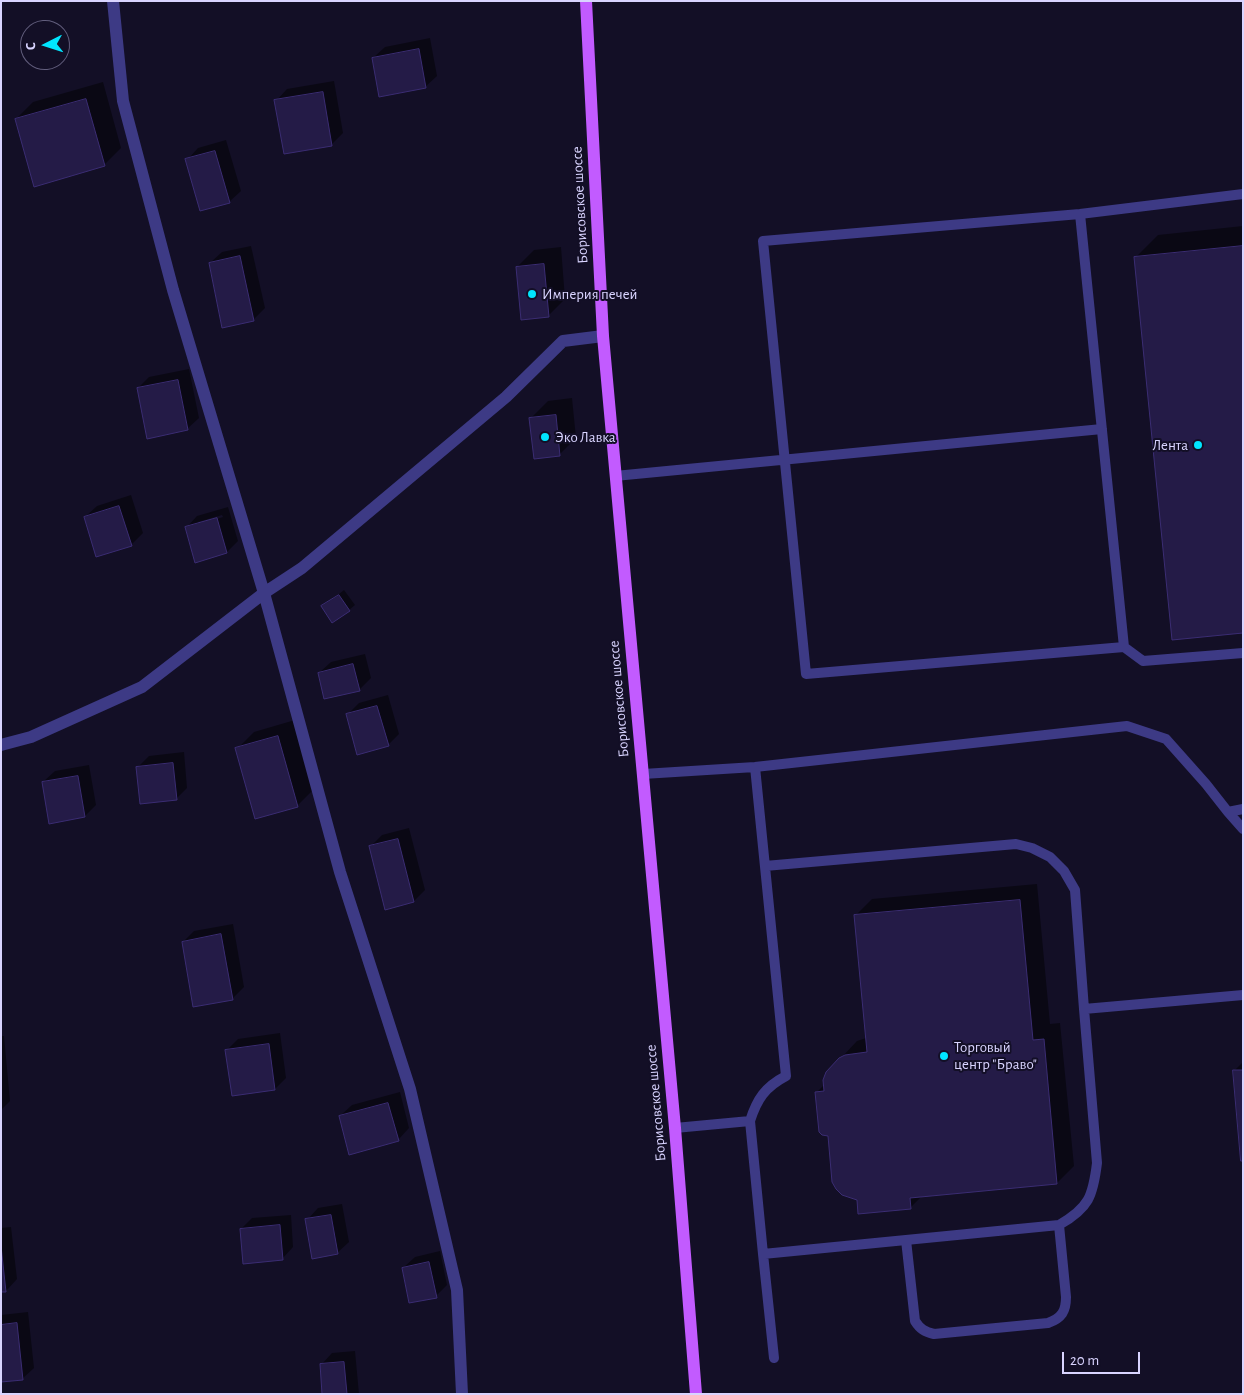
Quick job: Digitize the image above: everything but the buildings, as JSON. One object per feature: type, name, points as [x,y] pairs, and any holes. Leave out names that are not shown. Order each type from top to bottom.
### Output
[{"type":"main road","name":"Борисовское шоссе","points":[[586,1],[603,336],[698,1391]]},
{"type":"street","points":[[113,1],[123,101],[173,290],[264,593],[340,872],[410,1089],[457,1290],[462,1394]]},
{"type":"street","points":[[1,745],[31,737],[142,687],[264,593],[302,568],[499,403],[563,341],[603,336]]},
{"type":"lane","points":[[1243,194],[1080,214],[763,241],[806,674],[1124,647],[1143,661],[1243,653]]},
{"type":"lane","points":[[1080,214],[1124,647]]},
{"type":"lane","points":[[615,476],[1102,429]]},
{"type":"lane","points":[[642,774],[755,767],[1127,726],[1166,739],[1243,829]]},
{"type":"lane","points":[[755,767],[786,1076],[774,1082],[764,1092],[754,1106],[750,1121],[774,1358]]},
{"type":"lane","points":[[1228,812],[1243,809]]},
{"type":"lane","points":[[763,1254],[1059,1225],[1072,1218],[1085,1205],[1094,1188],[1097,1163],[1075,890],[1064,871],[1050,857],[1032,848],[1016,844],[765,866]]},
{"type":"lane","points":[[1084,1009],[1243,996]]},
{"type":"lane","points":[[675,1128],[750,1121]]},
{"type":"lane","points":[[906,1240],[915,1321],[919,1328],[927,1332],[944,1333],[1048,1323],[1062,1315],[1066,1307],[1059,1225]]},
{"type":"place","name":"Империя печей","points":[[532,294]]},
{"type":"place","name":"Эко Лавка","points":[[545,437]]},
{"type":"place","name":"Лента","points":[[1198,445]]},
{"type":"place","name":"Торговый центр \"Браво\"","points":[[944,1056]]}]
